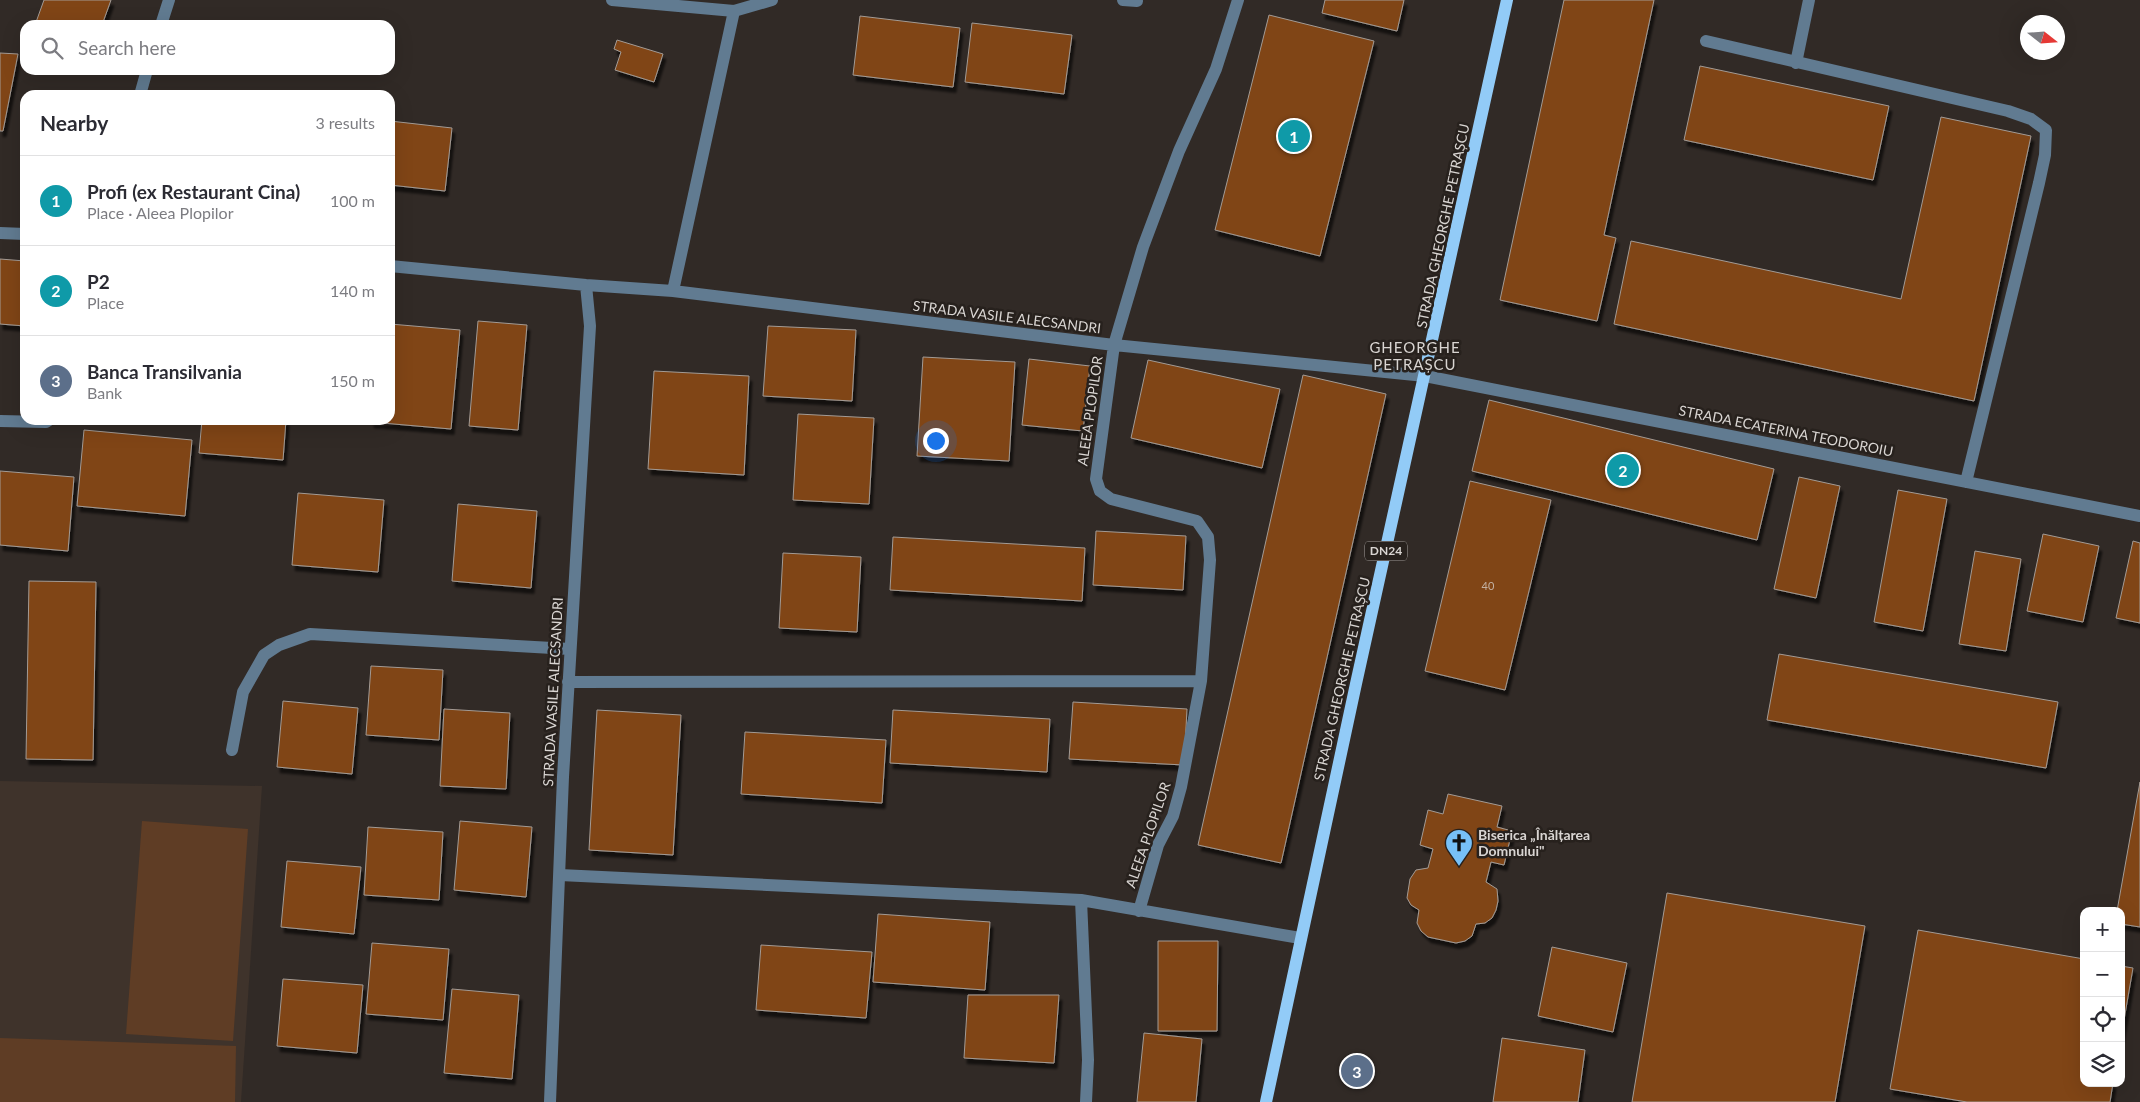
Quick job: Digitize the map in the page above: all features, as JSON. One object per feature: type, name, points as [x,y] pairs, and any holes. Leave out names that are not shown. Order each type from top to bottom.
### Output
[{"type":"main road","name":"STRADA GHEORGHE PETRAȘCU","points":[[1266,1102],[1300,938],[1426,376],[1507,0]]},
{"type":"street","points":[[163,20],[169,0]]},
{"type":"street","points":[[612,0],[734,11],[772,0]]},
{"type":"street","points":[[1123,0],[1137,1]]},
{"type":"street","name":"ALEEA PLOPILOR","points":[[1139,911],[1158,845],[1173,816],[1181,787],[1201,681],[1210,560],[1208,537],[1197,521],[1111,499],[1100,491],[1096,479],[1114,345],[1143,247],[1179,151],[1216,69],[1238,0]]},
{"type":"street","points":[[1796,63],[1809,0]]},
{"type":"street","points":[[673,290],[734,11]]},
{"type":"street","points":[[1706,41],[2008,111],[2031,118],[2046,130],[2045,155],[2039,183],[1966,482]]},
{"type":"street","points":[[141,90],[146,75]]},
{"type":"street","points":[[0,232],[20,234]]},
{"type":"street","name":"STRADA VASILE ALECSANDRI","points":[[395,266],[586,285],[673,290],[1114,345],[1426,376]]},
{"type":"street","name":"STRADA VASILE ALECSANDRI","points":[[550,1102],[568,682],[590,326],[586,285]]},
{"type":"street","name":"STRADA ECATERINA TEODOROIU","points":[[1426,376],[2140,516]]},
{"type":"street","points":[[0,420],[20,421]]},
{"type":"street","points":[[232,750],[243,692],[264,655],[279,645],[310,634],[570,649]]},
{"type":"street","points":[[568,682],[1201,681]]},
{"type":"street","points":[[560,875],[1081,900],[1300,938]]},
{"type":"street","points":[[1081,900],[1088,1060],[1086,1102]]},
{"type":"shaded area","points":[[0,781],[262,786],[241,1102],[0,1102]]},
{"type":"shaded area","points":[[142,821],[248,829],[233,1041],[126,1034]]},
{"type":"shaded area","points":[[0,1038],[236,1046],[235,1102],[0,1102]]},
{"type":"building","points":[[44,0],[111,0],[104,20],[37,20]]},
{"type":"building","points":[[1325,0],[1404,0],[1397,31],[1322,13]]},
{"type":"building","points":[[1564,0],[1654,0],[1604,235],[1616,238],[1597,321],[1500,300]]},
{"type":"building","points":[[1269,15],[1374,41],[1320,256],[1215,230]]},
{"type":"building","points":[[860,16],[960,28],[953,87],[853,75]]},
{"type":"building","points":[[972,23],[1072,35],[1064,94],[965,82]]},
{"type":"building","points":[[617,40],[663,54],[654,82],[615,70],[621,52],[614,49]]},
{"type":"building","points":[[0,53],[18,54],[3,131],[0,131]]},
{"type":"building","points":[[1700,66],[1889,106],[1873,180],[1684,140]]},
{"type":"building","points":[[1941,117],[2031,136],[1974,401],[1614,324],[1631,241],[1901,299]]},
{"type":"building","points":[[395,122],[452,128],[445,191],[395,186]]},
{"type":"building","points":[[0,259],[20,261],[20,326],[0,324]]},
{"type":"building","points":[[478,321],[527,325],[518,430],[469,426]]},
{"type":"building","points":[[395,324],[460,330],[451,429],[395,424]]},
{"type":"building","points":[[768,326],[856,330],[852,401],[763,396]]},
{"type":"building","points":[[923,357],[1015,362],[1009,461],[917,456]]},
{"type":"building","points":[[1029,359],[1090,366],[1083,431],[1022,425]]},
{"type":"building","points":[[1148,360],[1280,389],[1262,468],[1131,438]]},
{"type":"building","points":[[654,371],[749,376],[744,475],[648,469]]},
{"type":"building","points":[[1303,375],[1386,394],[1281,863],[1198,845]]},
{"type":"building","points":[[1489,400],[1774,469],[1757,540],[1472,471]]},
{"type":"building","points":[[798,414],[874,418],[869,504],[793,500]]},
{"type":"building","points":[[202,425],[286,425],[283,460],[199,453]]},
{"type":"building","points":[[84,430],[192,440],[185,516],[77,506]]},
{"type":"building","points":[[0,471],[74,477],[68,551],[0,545]]},
{"type":"building","points":[[1799,477],[1840,486],[1816,598],[1774,589]]},
{"type":"building","points":[[1470,481],[1551,500],[1505,690],[1425,671]]},
{"type":"building","points":[[1898,490],[1947,499],[1923,631],[1874,622]]},
{"type":"building","points":[[298,493],[384,500],[378,572],[292,565]]},
{"type":"building","points":[[458,504],[537,511],[531,588],[452,581]]},
{"type":"building","points":[[1096,531],[1186,536],[1183,590],[1093,585]]},
{"type":"building","points":[[2043,534],[2099,546],[2083,622],[2027,611]]},
{"type":"building","points":[[893,537],[1085,548],[1082,601],[890,590]]},
{"type":"building","points":[[2133,541],[2140,543],[2140,623],[2116,618]]},
{"type":"building","points":[[1975,551],[2021,559],[2006,651],[1959,644]]},
{"type":"building","points":[[783,553],[861,557],[857,632],[779,628]]},
{"type":"building","points":[[29,581],[96,582],[93,760],[26,759]]},
{"type":"building","points":[[1779,654],[2058,702],[2046,768],[1767,720]]},
{"type":"building","points":[[371,666],[443,670],[439,740],[366,735]]},
{"type":"building","points":[[283,701],[358,708],[352,774],[277,767]]},
{"type":"building","points":[[1073,702],[1187,709],[1184,765],[1069,759]]},
{"type":"building","points":[[444,709],[510,713],[506,789],[440,786]]},
{"type":"building","points":[[597,710],[681,715],[673,855],[589,850]]},
{"type":"building","points":[[893,710],[1050,719],[1047,772],[890,763]]},
{"type":"building","points":[[745,732],[886,740],[882,803],[741,794]]},
{"type":"building","points":[[2140,782],[2140,927],[2125,925],[2125,907],[2118,907]]},
{"type":"building","name":"Biserica „Înălțarea Domnului\"","points":[[1448,794],[1502,806],[1497,827],[1512,831],[1504,865],[1491,862],[1486,882],[1497,889],[1498,901],[1492,918],[1485,923],[1476,924],[1472,936],[1465,941],[1456,943],[1428,937],[1421,931],[1417,923],[1419,910],[1411,905],[1407,898],[1410,879],[1416,870],[1428,868],[1433,849],[1420,845],[1428,810],[1443,814]]},
{"type":"building","points":[[460,821],[532,827],[526,897],[454,890]]},
{"type":"building","points":[[368,827],[443,832],[439,900],[364,895]]},
{"type":"building","points":[[287,861],[361,867],[354,934],[281,927]]},
{"type":"building","points":[[1667,893],[1865,926],[1835,1102],[1632,1102]]},
{"type":"building","points":[[878,914],[990,922],[985,990],[873,982]]},
{"type":"building","points":[[1918,930],[2080,958],[2080,1087],[2112,1087],[2110,1102],[1967,1102],[1890,1089]]},
{"type":"building","points":[[1158,941],[1218,941],[1217,1031],[1158,1031]]},
{"type":"building","points":[[372,943],[449,949],[443,1020],[366,1014]]},
{"type":"building","points":[[761,945],[872,952],[866,1018],[756,1010]]},
{"type":"building","points":[[1552,947],[1627,963],[1613,1032],[1538,1016]]},
{"type":"building","points":[[2125,967],[2133,968],[2125,1014]]},
{"type":"building","points":[[283,979],[363,985],[357,1053],[277,1046]]},
{"type":"building","points":[[452,989],[519,995],[512,1079],[444,1073]]},
{"type":"building","points":[[968,995],[1059,995],[1054,1063],[964,1058]]},
{"type":"building","points":[[1144,1033],[1202,1039],[1196,1102],[1137,1102]]},
{"type":"building","points":[[1502,1038],[1585,1050],[1578,1102],[1493,1102]]},
{"type":"place","name":"Profi (ex Restaurant Cina)","points":[[1294,136]]},
{"type":"place","name":"P2","points":[[1623,470]]},
{"type":"place","name":"Biserica „Înălțarea Domnului\"","points":[[1459,867]]},
{"type":"place","name":"Banca Transilvania","points":[[1357,1071]]},
{"type":"district","name":"GHEORGHE PETRAȘCU","points":[[1415,356]]}]
